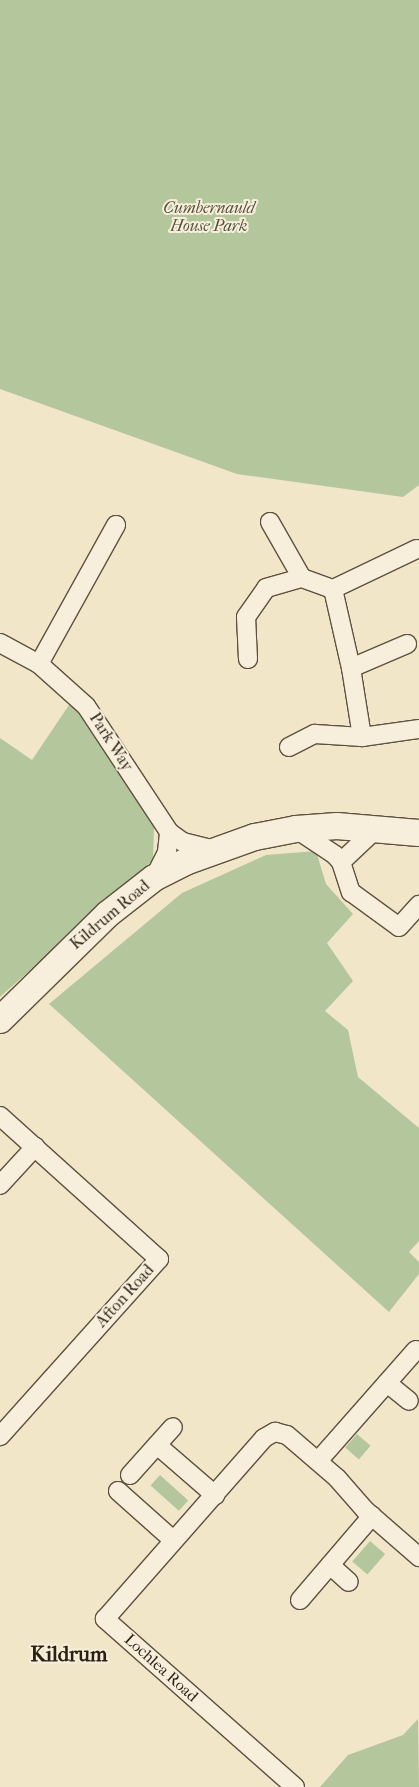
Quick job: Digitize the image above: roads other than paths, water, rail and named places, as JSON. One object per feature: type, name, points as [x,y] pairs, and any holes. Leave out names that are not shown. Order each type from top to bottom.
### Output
[{"type":"street","points":[[270,522],[302,578]]},
{"type":"street","points":[[39,664],[116,525]]},
{"type":"street","points":[[248,659],[246,617],[266,588],[302,578],[333,590],[417,549]]},
{"type":"street","points":[[333,590],[351,668],[362,737]]},
{"type":"street","name":"Park Way","points":[[0,643],[39,664],[86,706],[169,832],[183,842],[214,850]]},
{"type":"street","points":[[351,668],[407,644]]},
{"type":"street","points":[[288,747],[315,734],[362,737],[419,729]]},
{"type":"street","points":[[341,862],[377,828]]},
{"type":"street","name":"Kildrum Road","points":[[0,1020],[72,946],[154,878],[214,850],[256,837],[296,829],[377,828],[419,833]]},
{"type":"street","points":[[296,829],[341,862],[351,892],[399,927],[419,905]]},
{"type":"street","points":[[154,878],[167,852],[169,832]]},
{"type":"street","name":"Afton Road","points":[[0,1116],[159,1259],[0,1436]]},
{"type":"street","points":[[0,1185],[35,1147]]},
{"type":"street","points":[[318,1461],[416,1350]]},
{"type":"street","points":[[387,1383],[409,1401]]},
{"type":"street","points":[[130,1475],[173,1427]]},
{"type":"street","name":"Lochlea Road","points":[[295,1787],[106,1619],[173,1540],[269,1434],[287,1435],[338,1478],[368,1513],[419,1557]]},
{"type":"street","points":[[157,1445],[215,1495]]},
{"type":"street","points":[[118,1490],[173,1540]]},
{"type":"street","points":[[300,1600],[330,1565],[368,1513]]},
{"type":"street","points":[[330,1565],[349,1582]]},
{"type":"district","name":"Kildrum","points":[[69,1654]]},
{"type":"park label","name":"Cumbernauld House Park","points":[[209,217]]}]
